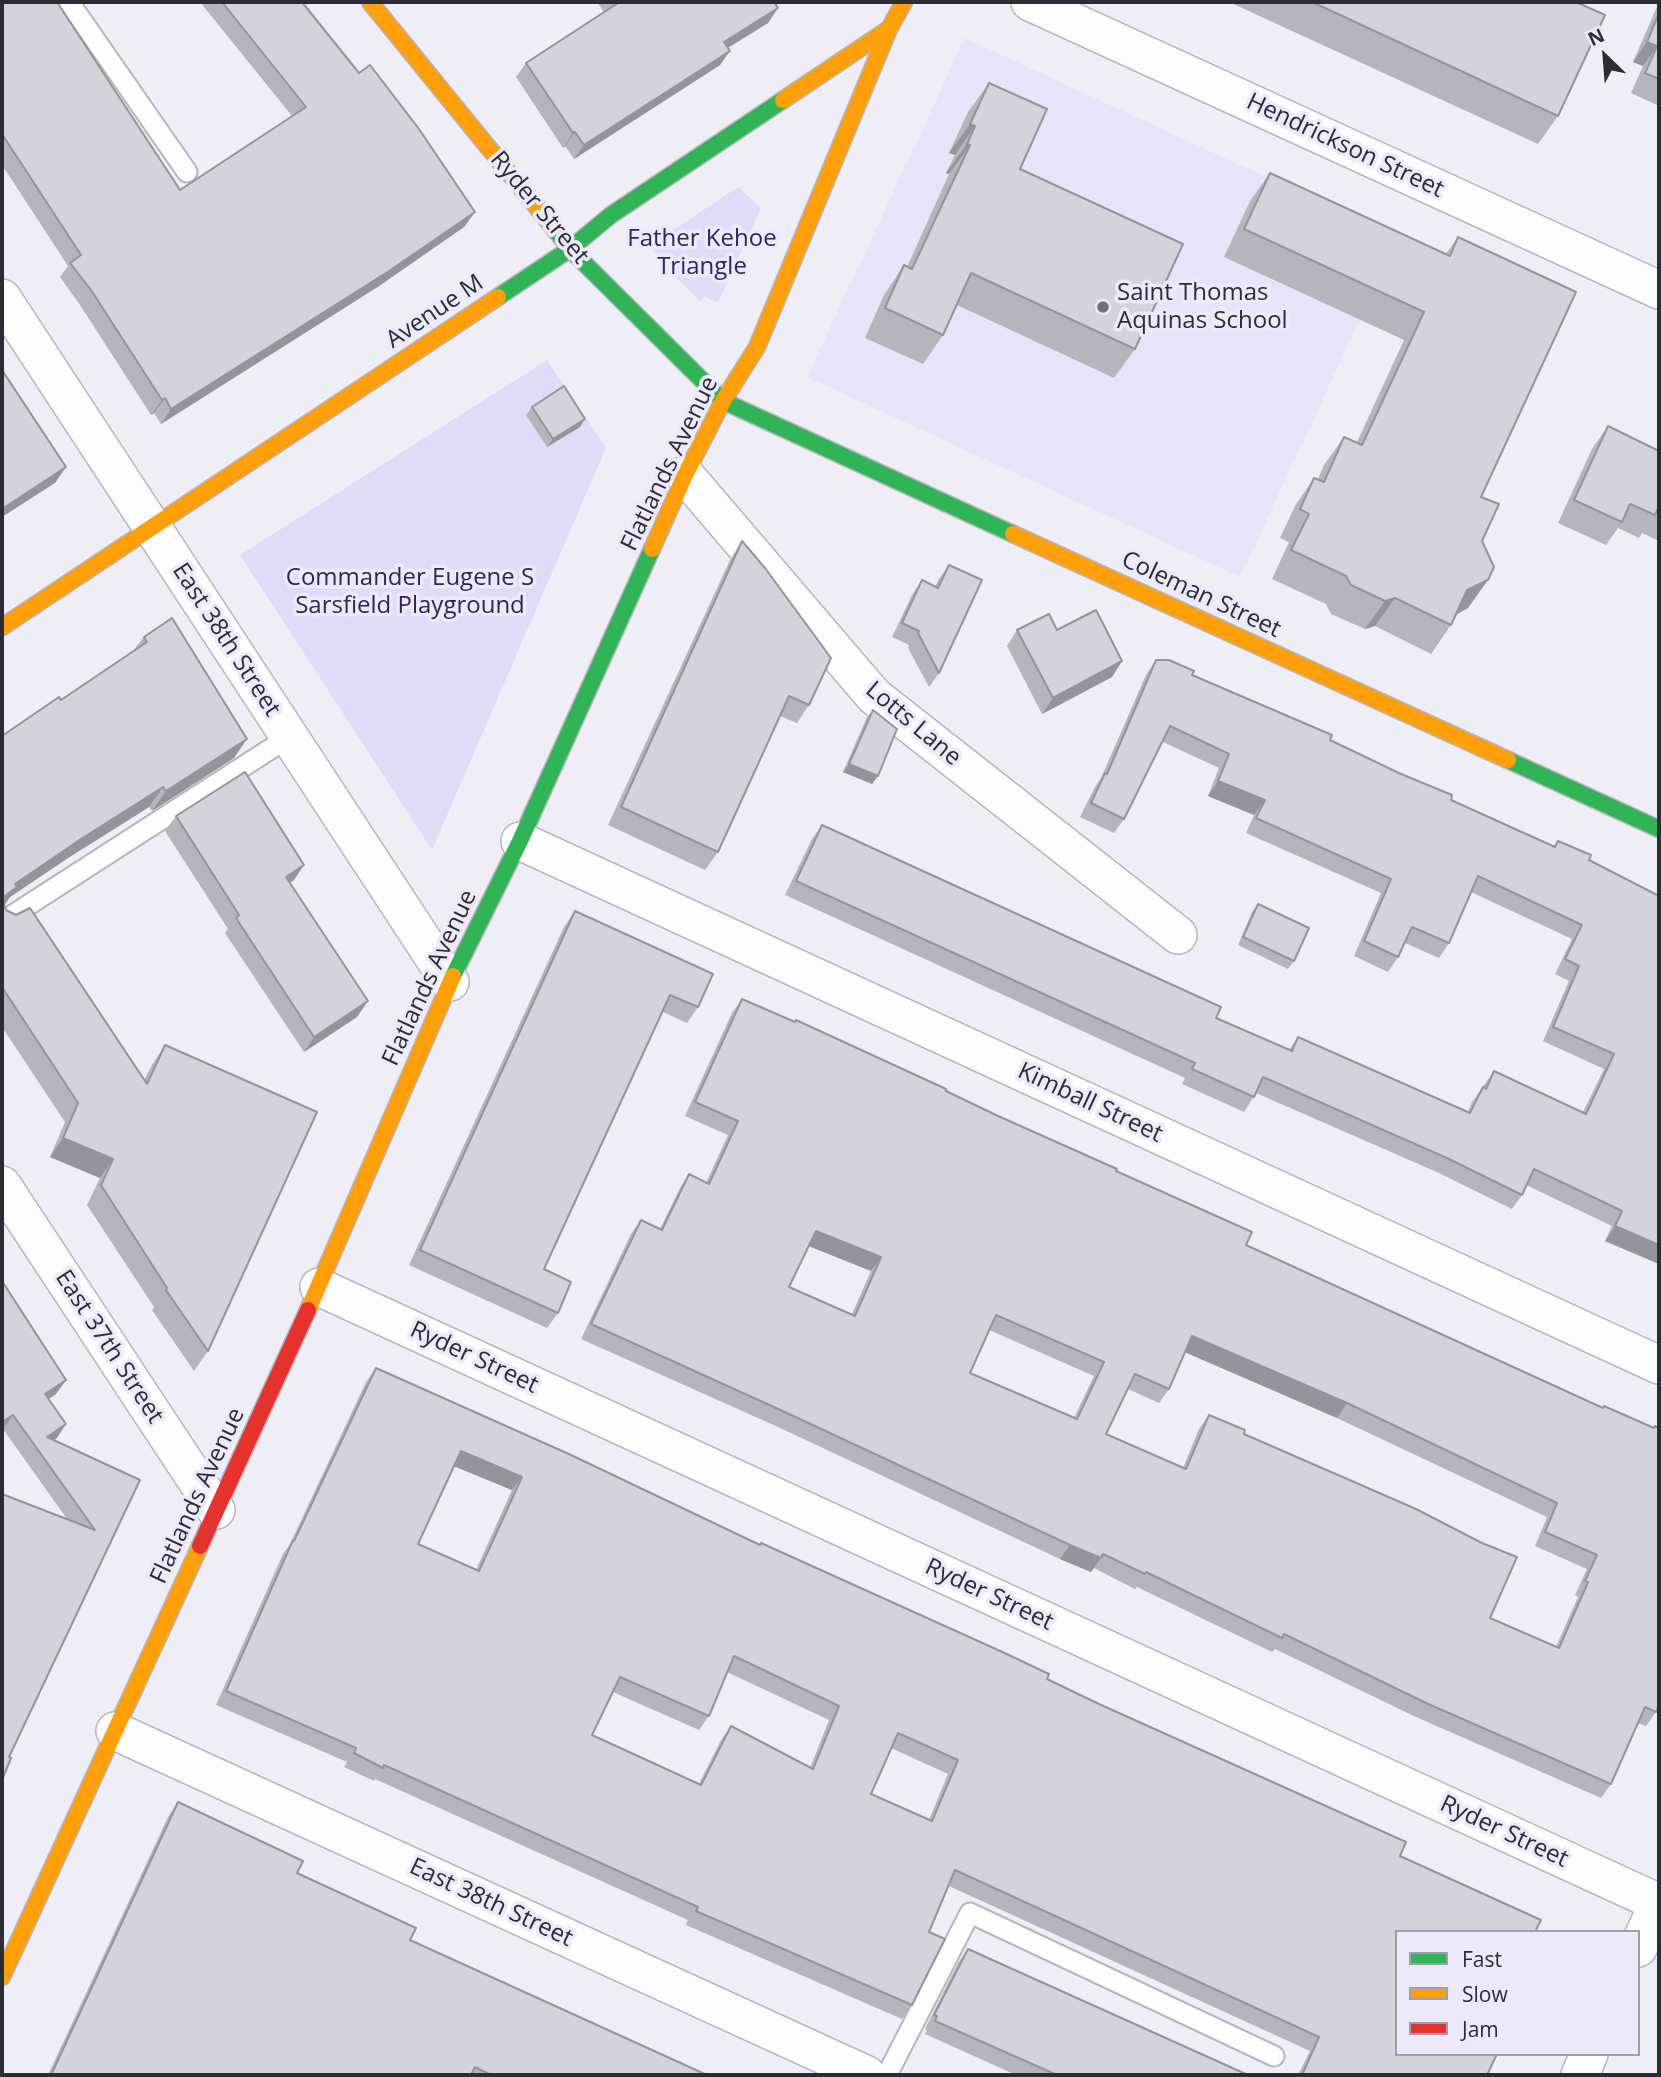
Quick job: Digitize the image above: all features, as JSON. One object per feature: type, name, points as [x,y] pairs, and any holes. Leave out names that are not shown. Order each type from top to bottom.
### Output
[{"type":"main road","name":"Ryder Street","points":[[370,2],[570,249],[723,401]]},
{"type":"main road","name":"Flatlands Avenue","points":[[2,1977],[319,1287],[450,982],[520,841],[685,475],[723,401],[757,347],[890,29],[904,2]]},
{"type":"main road","name":"Avenue M","points":[[2,627],[570,249],[611,215],[890,29]]},
{"type":"main road","name":"Coleman Street","points":[[723,401],[1659,829]]},
{"type":"street","name":"Hendrickson Street","points":[[1030,2],[1659,290]]},
{"type":"street","name":"East 38th Street","points":[[7,316],[153,528],[450,982]]},
{"type":"street","name":"Lotts Lane","points":[[685,475],[874,696],[1178,935]]},
{"type":"street","name":"Kimball Street","points":[[520,841],[1659,1365]]},
{"type":"street","name":"East 37th Street","points":[[2,1185],[216,1510]]},
{"type":"street","name":"Ryder Street","points":[[319,1287],[1659,1903]]},
{"type":"street","name":"East 38th Street","points":[[115,1731],[867,2075]]},
{"type":"street","points":[[1640,1944],[1659,1903]]},
{"type":"street","points":[[1580,2075],[1588,2056]]},
{"type":"lane","points":[[69,2],[187,172]]},
{"type":"lane","points":[[2,922],[289,737]]},
{"type":"lane","points":[[887,2075],[970,1913],[1274,2056]]},
{"type":"shaded area","name":"Saint Thomas Aquinas School","points":[[965,38],[1398,238],[1240,577],[807,377]]},
{"type":"green space","name":"Father Kehoe Triangle","points":[[738,187],[761,208],[718,303],[704,296],[701,302],[658,260],[651,245]]},
{"type":"green space","name":"Commander Eugene S Sarsfield Playground","points":[[547,360],[606,448],[432,850],[240,555]]},
{"type":"building","points":[[2,2],[57,2],[180,190],[306,107],[222,2],[302,2],[359,73],[370,65],[419,129],[475,212],[389,271],[171,409],[165,398],[162,400],[91,290],[70,263],[81,255],[2,134]]},
{"type":"building","points":[[617,2],[774,2],[778,8],[724,42],[730,51],[584,145],[526,63]]},
{"type":"building","points":[[1312,2],[1576,2],[1605,15],[1558,116]]},
{"type":"building","points":[[1659,13],[1659,79],[1645,73],[1657,46],[1647,42]]},
{"type":"building","points":[[989,83],[1047,109],[1020,169],[1183,244],[1135,349],[971,273],[943,335],[885,308],[904,265],[912,269],[970,145],[967,144],[975,126],[970,124]]},
{"type":"building","points":[[1270,173],[1450,256],[1458,237],[1576,292],[1481,497],[1499,504],[1482,541],[1494,567],[1488,580],[1467,590],[1451,625],[1395,598],[1385,601],[1351,585],[1346,576],[1291,550],[1309,514],[1300,509],[1314,478],[1324,482],[1344,437],[1362,445],[1424,312],[1244,229]]},
{"type":"building","points":[[2,370],[66,467],[2,509]]},
{"type":"building","points":[[564,386],[585,419],[553,439],[532,407]]},
{"type":"building","points":[[1608,426],[1659,451],[1659,511],[1657,510],[1655,515],[1630,504],[1622,522],[1574,500]]},
{"type":"building","points":[[742,541],[831,658],[809,705],[789,696],[718,852],[621,807]]},
{"type":"building","points":[[949,565],[982,580],[939,673],[919,631],[902,623],[922,580],[938,588]]},
{"type":"building","points":[[1096,610],[1122,661],[1053,698],[1017,630],[1049,614],[1057,630]]},
{"type":"building","points":[[172,618],[247,739],[166,791],[163,787],[81,839],[15,884],[17,887],[5,896],[3,902],[6,910],[16,915],[30,908],[147,1084],[165,1045],[317,1112],[208,1351],[166,1290],[101,1185],[113,1159],[63,1138],[78,1103],[2,987],[2,736],[147,642],[144,637]]},
{"type":"building","points":[[1156,660],[1169,660],[1194,671],[1192,675],[1332,735],[1330,740],[1452,795],[1451,800],[1555,847],[1558,841],[1591,855],[1589,860],[1659,896],[1659,1245],[1615,1226],[1622,1211],[1534,1169],[1522,1195],[1449,1159],[1263,1077],[1254,1097],[1192,1069],[1195,1063],[796,881],[822,825],[1221,1007],[1216,1018],[1292,1051],[1298,1037],[1470,1113],[1494,1071],[1586,1114],[1614,1054],[1553,1027],[1579,966],[1565,959],[1582,925],[1478,876],[1449,943],[1412,927],[1398,957],[1364,941],[1391,879],[1256,818],[1265,800],[1218,781],[1229,754],[1170,726],[1124,819],[1091,803],[1105,773],[1107,774]]},
{"type":"building","points":[[873,710],[897,729],[878,776],[849,764]]},
{"type":"building","points":[[245,772],[304,865],[286,877],[368,1001],[314,1037],[236,918],[239,915],[176,816]]},
{"type":"building","points":[[1258,904],[1309,928],[1294,961],[1243,937]]},
{"type":"building","points":[[575,911],[713,974],[698,1007],[670,995],[544,1269],[571,1282],[558,1313],[420,1250]]},
{"type":"building","points":[[742,999],[795,1022],[796,1020],[1252,1232],[1246,1245],[1603,1408],[1604,1406],[1659,1428],[1659,1704],[1656,1712],[1645,1707],[1611,1784],[1426,1703],[1284,1634],[1282,1638],[1146,1572],[1145,1574],[1103,1554],[1101,1558],[1070,1545],[591,1324],[641,1220],[662,1230],[689,1174],[709,1184],[738,1121],[695,1102]],"holes":[[[816,1231],[881,1257],[855,1316],[789,1287]],[[996,1315],[1104,1362],[1077,1419],[970,1373]],[[1192,1336],[1347,1403],[1557,1503],[1545,1532],[1597,1555],[1559,1648],[1490,1618],[1517,1557],[1482,1543],[1416,1509],[1244,1434],[1245,1430],[1209,1415],[1186,1469],[1106,1434],[1135,1374],[1169,1389]]]},
{"type":"building","points":[[2,1281],[66,1380],[45,1394],[66,1424],[47,1437],[140,1480],[9,1757],[11,1758],[2,1780],[2,1494],[95,1530],[13,1415],[2,1422]]},
{"type":"building","points":[[376,1368],[571,1455],[760,1545],[761,1543],[998,1650],[1049,1674],[1047,1679],[1099,1704],[1406,1842],[1400,1856],[1541,1920],[1536,1930],[1395,1930],[1395,2056],[1496,2056],[1487,2075],[1302,2075],[1319,2037],[955,1870],[929,1932],[945,1939],[912,2005],[696,1911],[698,1907],[384,1765],[383,1768],[354,1753],[356,1748],[226,1691],[293,1540]],"holes":[[[461,1451],[522,1477],[479,1571],[418,1544]],[[734,1656],[839,1706],[813,1769],[731,1726],[701,1785],[592,1735],[620,1677],[709,1716]],[[898,1733],[958,1760],[932,1821],[871,1794]]]},
{"type":"building","points":[[178,1802],[303,1861],[297,1873],[416,1928],[410,1940],[707,2075],[491,2075],[475,2067],[471,2075],[51,2075]]},
{"type":"building","points":[[968,1949],[1248,2075],[1057,2075],[935,2021],[937,2016],[934,2015]]},
{"type":"traffic: fast","points":[[498,297],[570,249],[611,215],[783,100]]},
{"type":"traffic: fast","points":[[553,227],[570,249],[723,401],[1013,534]]},
{"type":"traffic: fast","points":[[453,976],[520,841],[652,549]]},
{"type":"traffic: fast","points":[[1508,760],[1659,829]]},
{"type":"traffic: slow","points":[[370,2],[553,227]]},
{"type":"traffic: slow","points":[[652,549],[685,475],[723,401],[757,347],[889,29],[904,2]]},
{"type":"traffic: slow","points":[[783,100],[889,29]]},
{"type":"traffic: slow","points":[[2,627],[498,297]]},
{"type":"traffic: slow","points":[[1013,534],[1508,760]]},
{"type":"traffic: slow","points":[[308,1310],[453,976]]},
{"type":"traffic: slow","points":[[2,1977],[200,1546]]},
{"type":"traffic: jam","points":[[200,1546],[308,1310]]},
{"type":"place","name":"Saint Thomas Aquinas School","points":[[1103,307]]}]
